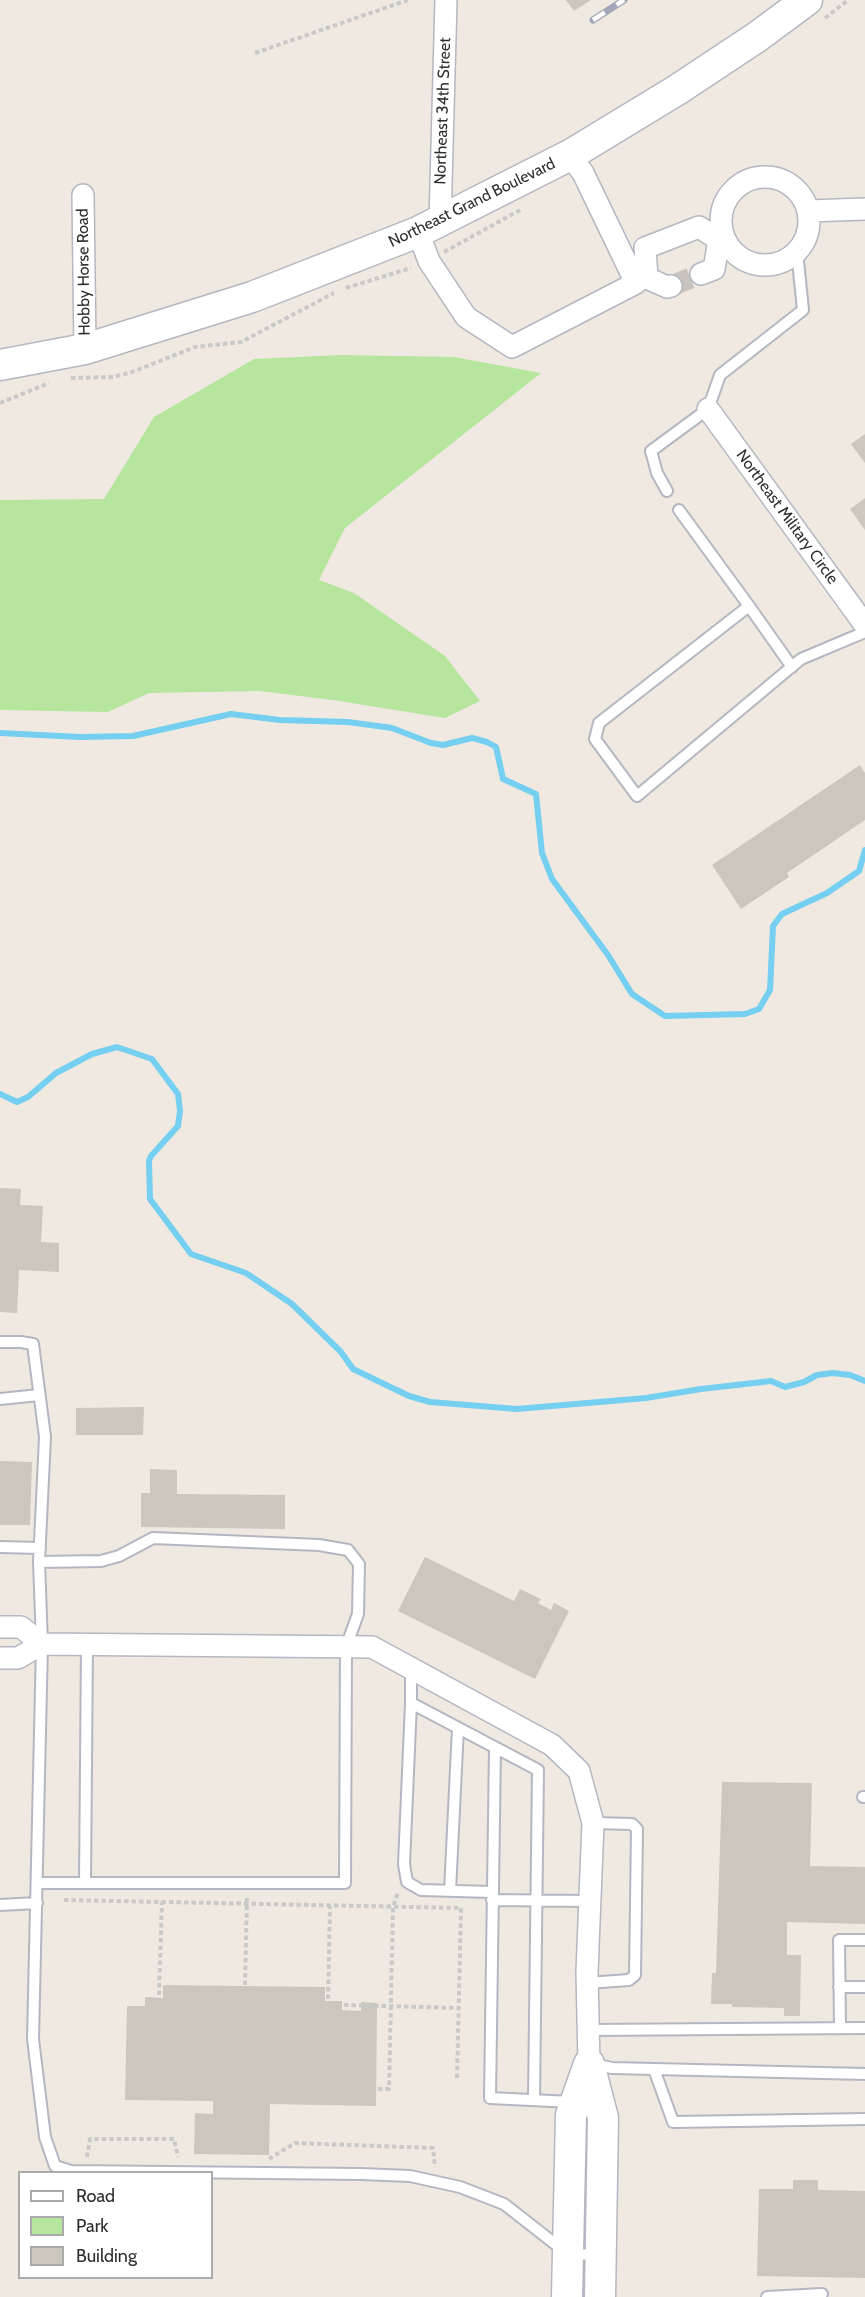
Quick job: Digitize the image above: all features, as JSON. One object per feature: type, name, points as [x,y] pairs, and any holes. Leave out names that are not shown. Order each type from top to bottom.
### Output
[{"type":"street","name":"Northeast 34th Street","points":[[429,227],[446,0]]},
{"type":"street","name":"Northeast Grand Boulevard","points":[[0,365],[85,349],[252,297],[429,227],[570,155],[677,90],[757,37],[807,0]]},
{"type":"street","points":[[570,155],[583,173],[641,280]]},
{"type":"street","points":[[641,280],[645,248],[699,227],[722,239],[745,260],[759,264],[773,264],[786,259],[797,251],[805,239],[809,225],[808,211],[802,197],[792,186],[780,179],[765,176],[750,179],[737,186],[722,212],[722,239],[714,269],[701,274]]},
{"type":"street","name":"Hobby Horse Road","points":[[83,195],[85,349]]},
{"type":"street","points":[[808,211],[865,209]]},
{"type":"street","points":[[429,227],[429,261],[466,317],[512,347],[641,280],[671,286]]},
{"type":"street","name":"Northeast Military Circle","points":[[708,409],[865,625]]},
{"type":"street","points":[[0,1627],[21,1628],[42,1644]]},
{"type":"street","points":[[0,1658],[18,1658],[42,1644],[372,1647],[552,1745],[579,1771],[593,1823],[587,1983],[589,2064],[603,2118],[600,2297]]},
{"type":"street","points":[[567,2297],[571,2115],[589,2064]]},
{"type":"lane","points":[[668,491],[657,473],[651,451],[708,409],[720,375],[803,310],[797,251]]},
{"type":"lane","points":[[679,510],[792,667]]},
{"type":"lane","points":[[749,606],[599,723],[595,739],[637,796],[801,659],[865,632]]},
{"type":"lane","points":[[0,1342],[33,1344],[45,1437],[39,1562],[42,1644],[33,2039],[45,2137],[55,2166],[70,2171]]},
{"type":"lane","points":[[0,1399],[39,1395]]},
{"type":"lane","points":[[37,1883],[345,1883],[346,1647],[358,1614],[359,1594],[359,1564],[348,1550],[319,1545],[153,1538],[119,1556],[100,1561],[39,1562]]},
{"type":"lane","points":[[0,1546],[40,1548]]},
{"type":"lane","points":[[85,1883],[87,1644]]},
{"type":"lane","points":[[411,1668],[404,1864],[407,1880],[422,1890],[535,1900],[590,1901]]},
{"type":"lane","points":[[411,1703],[538,1770],[534,2100]]},
{"type":"lane","points":[[450,1891],[458,1728]]},
{"type":"lane","points":[[495,1748],[490,2098],[576,2102]]},
{"type":"lane","points":[[587,1983],[629,1980],[635,1975],[637,1829],[632,1824],[593,1823]]},
{"type":"lane","points":[[0,1905],[36,1903]]},
{"type":"lane","points":[[840,2028],[839,1940],[865,1940]]},
{"type":"lane","points":[[839,1987],[865,1986]]},
{"type":"lane","points":[[588,2030],[865,2028]]},
{"type":"lane","points":[[589,2064],[612,2068],[865,2074]]},
{"type":"lane","points":[[654,2069],[673,2122],[865,2119]]},
{"type":"lane","points":[[213,2172],[410,2176],[460,2187],[504,2204],[568,2254],[600,2255]]},
{"type":"lane","points":[[767,2297],[822,2294]]},
{"type":"path","points":[[255,53],[408,0]]},
{"type":"path","points":[[378,2089],[389,2089],[393,1907],[400,1887],[407,1880]]},
{"type":"path","points":[[245,1985],[247,1883]]},
{"type":"path","points":[[64,1900],[461,1908],[458,2080]]},
{"type":"path","points":[[159,1995],[162,1902]]},
{"type":"path","points":[[328,1999],[330,1906]]},
{"type":"path","points":[[344,2006],[459,2008]]},
{"type":"path","points":[[86,2159],[90,2139],[174,2139],[176,2157],[188,2157]]},
{"type":"path","points":[[257,2159],[269,2159],[294,2142],[433,2148],[437,2182]]},
{"type":"green space","points":[[340,355],[454,357],[541,373],[345,528],[319,580],[354,593],[445,656],[480,701],[445,718],[259,691],[149,693],[108,712],[0,710],[0,500],[104,499],[154,417],[254,359]]},
{"type":"building","points":[[566,0],[591,0],[574,11]]},
{"type":"building","points":[[865,434],[865,463],[851,444]]},
{"type":"building","points":[[865,498],[865,530],[850,509]]},
{"type":"building","points":[[860,765],[865,773],[865,820],[787,873],[789,877],[741,909],[712,865]]},
{"type":"building","points":[[0,1188],[21,1189],[20,1205],[43,1206],[41,1242],[59,1243],[59,1272],[19,1270],[17,1313],[0,1312]]},
{"type":"building","points":[[144,1407],[143,1435],[76,1435],[76,1408]]},
{"type":"building","points":[[0,1461],[32,1462],[30,1525],[0,1525]]},
{"type":"building","points":[[150,1469],[177,1470],[177,1494],[285,1495],[285,1529],[141,1527],[141,1493],[150,1493]]},
{"type":"building","points":[[425,1557],[514,1601],[520,1589],[541,1599],[538,1603],[551,1610],[554,1603],[569,1611],[535,1679],[398,1611]]},
{"type":"building","points":[[722,1782],[812,1783],[810,1866],[865,1867],[865,1924],[787,1922],[787,1955],[801,1955],[800,2016],[784,2016],[784,2008],[732,2007],[732,2004],[711,2004],[712,1973],[716,1973]]},
{"type":"building","points":[[163,1985],[325,1987],[325,2001],[342,2001],[342,2010],[361,2011],[361,2002],[377,2003],[376,2106],[270,2104],[269,2155],[194,2154],[195,2113],[213,2114],[213,2101],[125,2100],[127,2006],[145,2006],[145,1997],[163,1998]]},
{"type":"building","points":[[793,2180],[818,2180],[818,2190],[865,2191],[865,2278],[757,2276],[759,2189],[793,2189]]},
{"type":"waterway","points":[[0,733],[80,737],[133,736],[231,714],[280,720],[348,722],[392,728],[431,743],[443,745],[472,738],[487,742],[496,747],[503,779],[536,794],[542,853],[552,879],[608,955],[632,994],[665,1016],[745,1014],[759,1009],[770,990],[773,926],[782,914],[827,893],[859,871],[865,850]]},
{"type":"waterway","points":[[0,1094],[17,1102],[28,1097],[56,1073],[92,1054],[117,1047],[152,1059],[178,1094],[180,1111],[178,1126],[149,1161],[150,1199],[191,1254],[246,1273],[292,1304],[341,1352],[353,1369],[409,1396],[430,1402],[517,1409],[646,1398],[771,1381],[785,1387],[804,1382],[817,1375],[833,1373],[850,1375],[865,1381]]},
{"type":"tunnel","points":[[671,286],[701,274]]},
{"type":"railway","points":[[593,20],[624,0]]}]
